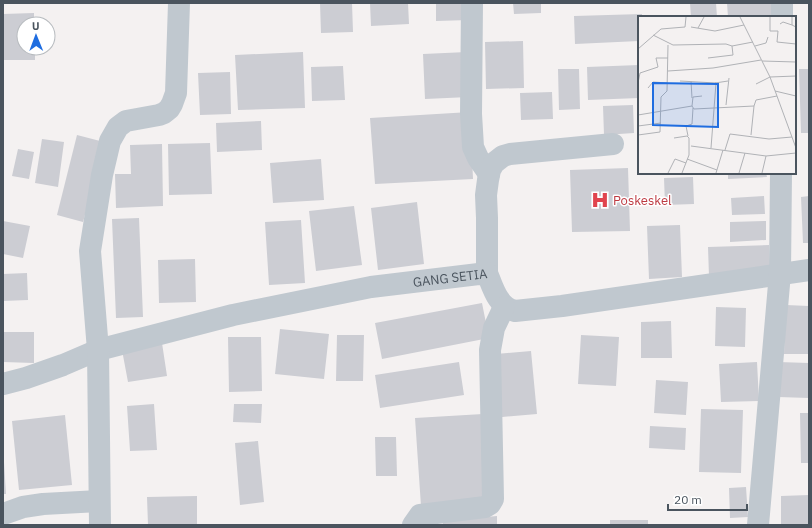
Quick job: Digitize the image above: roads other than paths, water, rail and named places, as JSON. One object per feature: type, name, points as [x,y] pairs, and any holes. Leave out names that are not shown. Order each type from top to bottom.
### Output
[{"type":"street","points":[[100,525],[98,350],[90,250],[104,163],[110,141],[118,127],[126,121],[158,115],[169,109],[176,93],[179,3]]},
{"type":"street","points":[[472,3],[471,114],[473,147],[478,158],[489,174]]},
{"type":"street","points":[[782,3],[782,16]]},
{"type":"street","points":[[487,273],[486,195],[490,170],[497,160],[510,154],[613,144]]},
{"type":"street","points":[[758,525],[780,273],[781,174]]},
{"type":"street","points":[[413,525],[420,515],[485,507],[490,504],[493,499],[490,350],[494,328],[504,307],[515,311],[562,306],[656,291],[809,270]]},
{"type":"street","name":"GANG SETIA","points":[[3,384],[26,378],[63,365],[98,350],[233,315],[371,287],[487,273],[499,300],[504,307]]},
{"type":"street","points":[[3,514],[23,507],[43,504],[99,501]]},
{"type":"place","name":"Poskeskel","points":[[600,200]]}]
